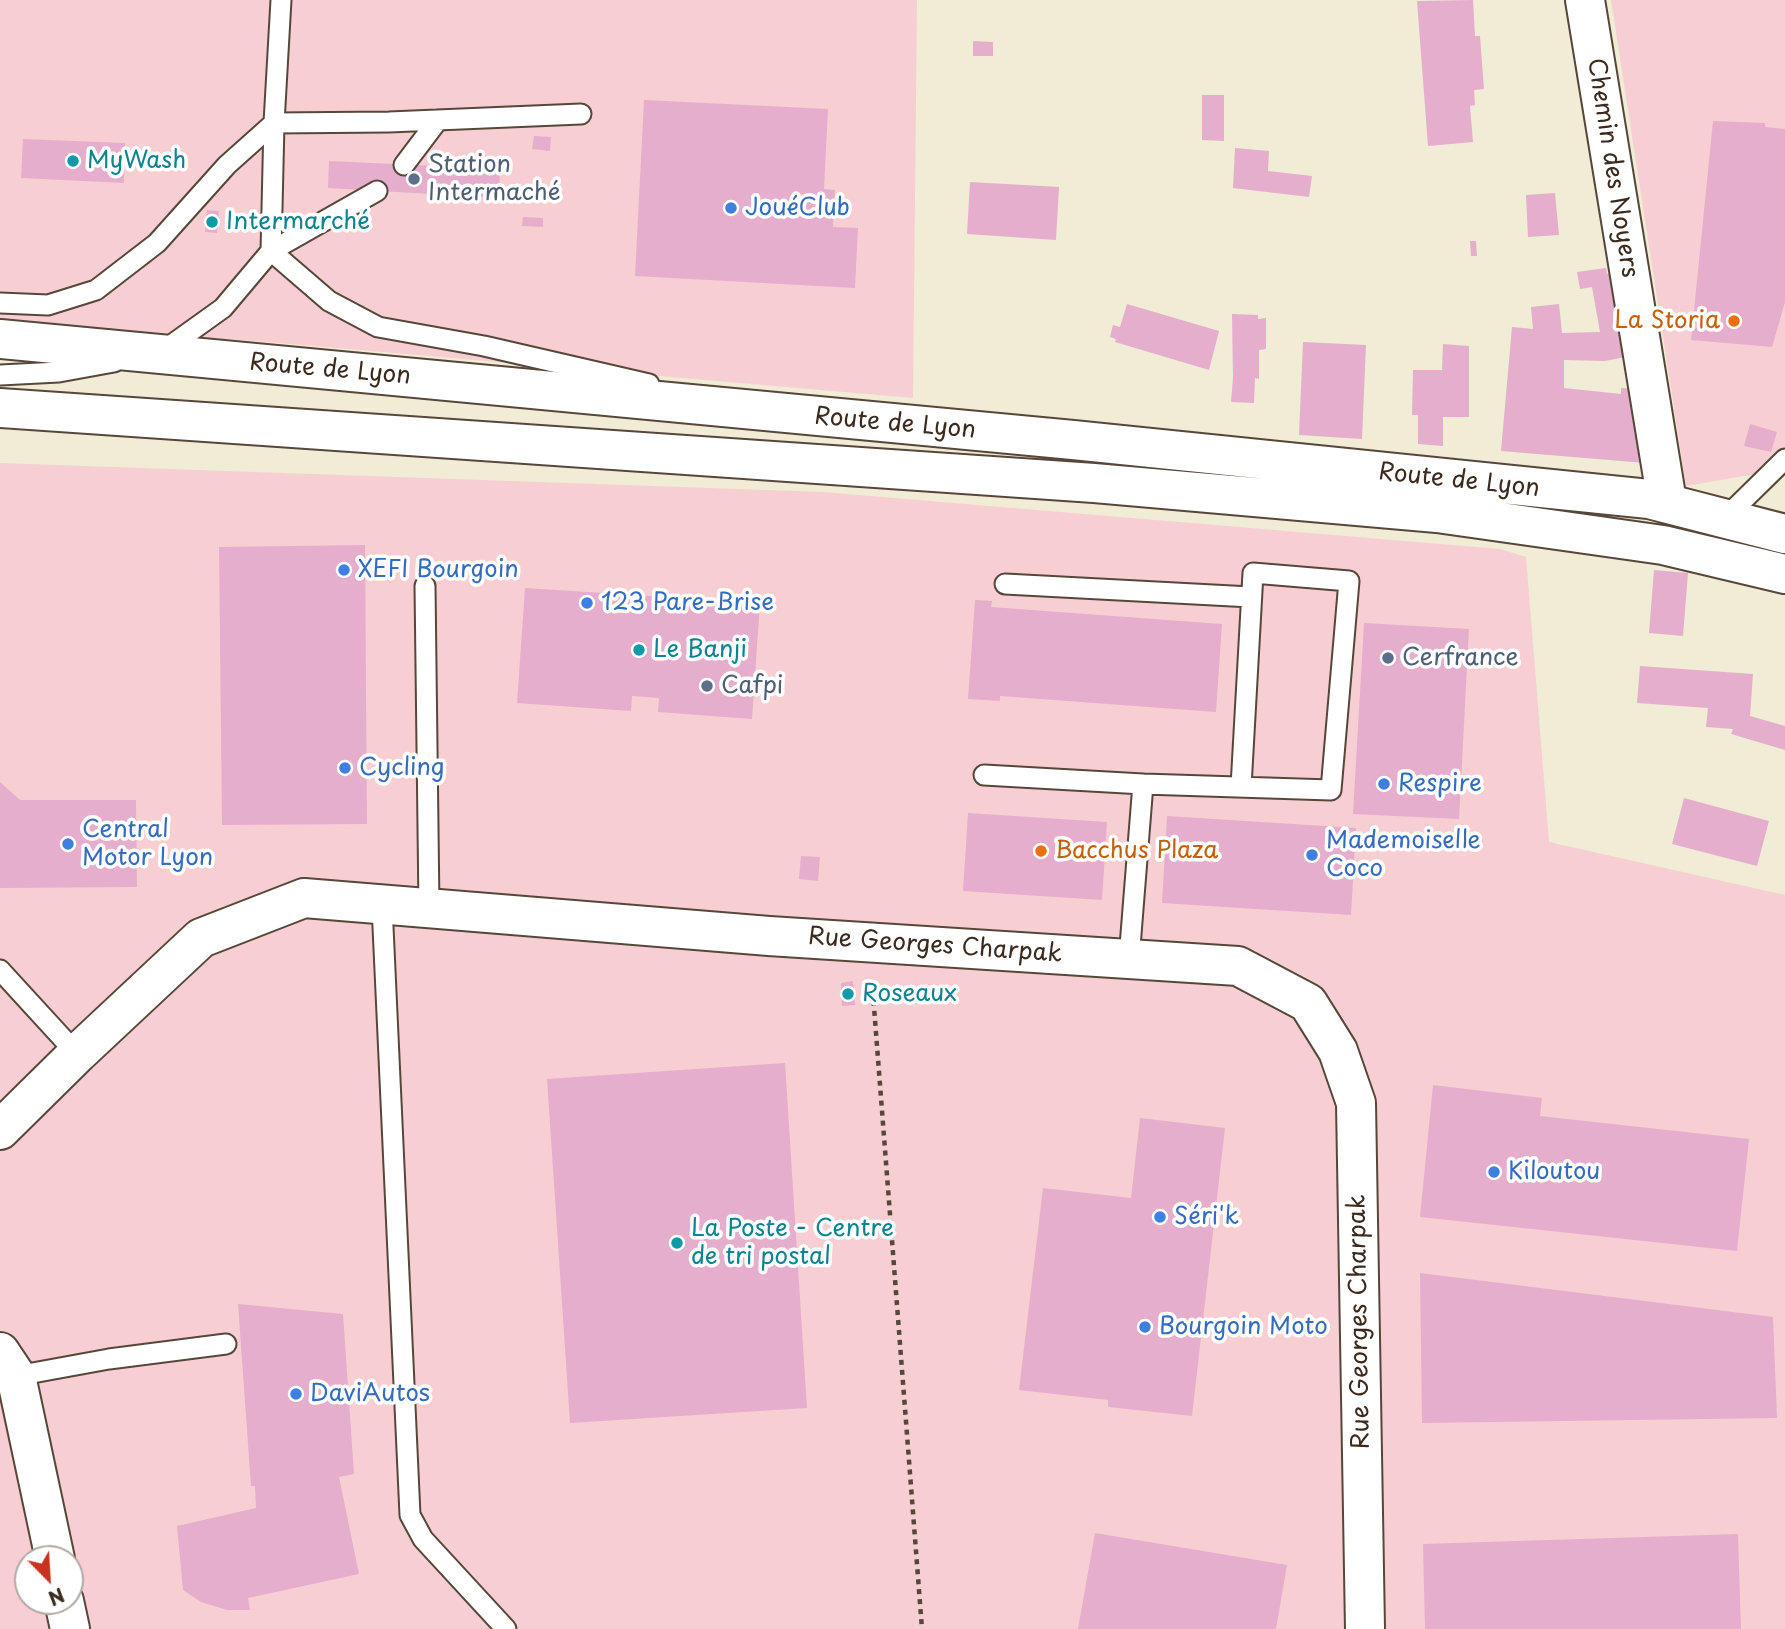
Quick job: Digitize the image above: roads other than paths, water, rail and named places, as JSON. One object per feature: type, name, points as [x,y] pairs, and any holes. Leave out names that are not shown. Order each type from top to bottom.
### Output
[{"type":"main road","name":"Chemin des Noyers","points":[[1585,0],[1667,502]]},
{"type":"main road","name":"Route de Lyon","points":[[0,340],[1073,440],[1667,502],[1785,534]]},
{"type":"main road","name":"Route de Lyon","points":[[0,408],[1094,483],[1437,513],[1663,545],[1785,574]]},
{"type":"main road","name":"Rue Georges Charpak","points":[[0,1130],[201,938],[304,898],[869,943],[1238,966],[1308,1003],[1338,1051],[1356,1103],[1365,1629]]},
{"type":"main road","points":[[8,1364],[52,1545]]},
{"type":"lane","points":[[271,251],[281,0]]},
{"type":"lane","points":[[0,303],[48,305],[96,290],[157,243],[227,165],[274,123],[582,114]]},
{"type":"lane","points":[[404,165],[438,120]]},
{"type":"lane","points":[[0,375],[59,372],[159,354],[223,308],[271,251],[377,191]]},
{"type":"lane","points":[[271,251],[328,301],[378,327],[484,346],[772,412]]},
{"type":"lane","points":[[1726,517],[1785,459]]},
{"type":"lane","points":[[984,775],[1143,785],[1331,790],[1349,581],[1253,573],[1241,787]]},
{"type":"lane","points":[[1005,584],[1251,597]]},
{"type":"lane","points":[[425,586],[429,908]]},
{"type":"lane","points":[[1129,959],[1143,785]]},
{"type":"lane","points":[[382,905],[410,1516],[423,1539],[506,1629]]},
{"type":"lane","points":[[0,970],[77,1054]]},
{"type":"lane","points":[[8,1364],[110,1359],[226,1344]]},
{"type":"place","name":"MyWash","points":[[73,161]]},
{"type":"place","name":"Station Intermaché","points":[[414,179]]},
{"type":"place","name":"JouéClub","points":[[731,208]]},
{"type":"place","name":"Intermarché","points":[[212,222]]},
{"type":"place","name":"La Storia","points":[[1734,321]]},
{"type":"place","name":"XEFI Bourgoin","points":[[344,570]]},
{"type":"place","name":"123 Pare-Brise","points":[[587,603]]},
{"type":"place","name":"Le Banji","points":[[639,650]]},
{"type":"place","name":"Cerfrance","points":[[1388,658]]},
{"type":"place","name":"Cafpi","points":[[707,686]]},
{"type":"place","name":"Cycling","points":[[345,768]]},
{"type":"place","name":"Respire","points":[[1384,784]]},
{"type":"place","name":"Central Motor Lyon","points":[[68,844]]},
{"type":"place","name":"Bacchus Plaza","points":[[1041,851]]},
{"type":"place","name":"Mademoiselle Coco","points":[[1312,855]]},
{"type":"place","name":"Roseaux","points":[[848,994]]},
{"type":"place","name":"Kiloutou","points":[[1494,1172]]},
{"type":"place","name":"Séri'k","points":[[1160,1217]]},
{"type":"place","name":"La Poste - Centre de tri postal","points":[[677,1243]]},
{"type":"place","name":"Bourgoin Moto","points":[[1145,1327]]},
{"type":"place","name":"DaviAutos","points":[[296,1394]]}]
